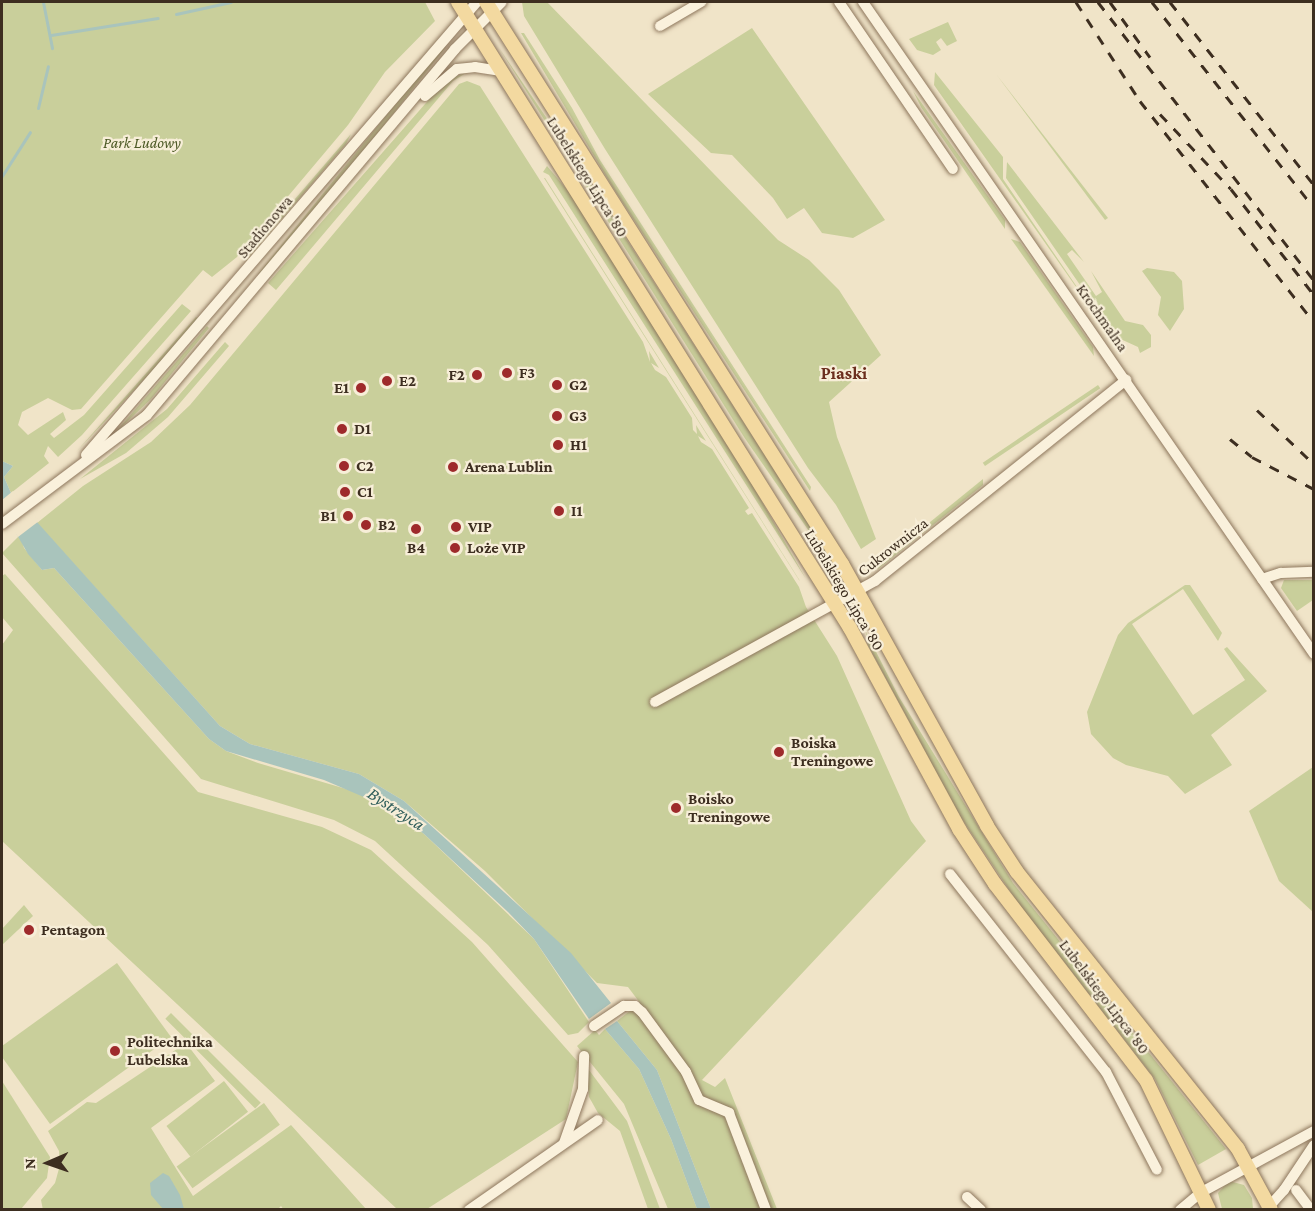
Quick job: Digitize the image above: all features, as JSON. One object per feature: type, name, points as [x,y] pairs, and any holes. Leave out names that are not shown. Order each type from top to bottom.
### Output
[{"type":"main road","name":"Lubelskiego Lipca '80","points":[[494,5],[858,592],[962,784],[1017,872],[1249,1166],[1268,1209]]},
{"type":"main road","name":"Lubelskiego Lipca '80","points":[[461,8],[836,605],[959,829],[995,884],[1146,1080],[1209,1209]]},
{"type":"street","name":"Stadionowa","points":[[74,468],[227,295],[461,8],[477,2]]},
{"type":"street","points":[[660,26],[701,2]]},
{"type":"street","points":[[839,2],[953,169]]},
{"type":"street","name":"Krochmalna","points":[[863,2],[1314,654]]},
{"type":"street","name":"Stadionowa","points":[[2,524],[147,415],[494,5]]},
{"type":"street","name":"Stadionowa","points":[[400,118],[453,71],[468,67],[500,71]]},
{"type":"street","name":"Cukrownicza","points":[[655,702],[858,592],[1126,380]]},
{"type":"street","points":[[1262,579],[1281,573],[1314,572]]},
{"type":"street","points":[[950,874],[1106,1072],[1158,1170]]},
{"type":"street","points":[[594,1026],[616,1011],[635,1006],[686,1072],[699,1100],[729,1113],[766,1209]]},
{"type":"street","points":[[563,1143],[583,1089],[584,1056]]},
{"type":"street","points":[[469,1209],[598,1120]]},
{"type":"street","points":[[1180,1209],[1200,1193],[1314,1131]]},
{"type":"street","points":[[1268,1209],[1314,1144]]},
{"type":"street","points":[[1296,1190],[1311,1209]]},
{"type":"street","points":[[967,1197],[981,1209]]},
{"type":"green space","name":"Park Ludowy","points":[[2,2],[425,2],[435,21],[385,72],[348,125],[237,257],[212,277],[203,270],[81,409],[72,410],[48,398],[22,412],[18,425],[28,435],[63,412],[66,420],[50,434],[54,438],[84,415],[182,304],[191,311],[82,435],[58,457],[48,446],[44,456],[49,463],[11,493],[4,477],[13,466],[2,461]]},
{"type":"green space","points":[[522,2],[547,2],[778,240],[809,260],[839,290],[881,355],[829,402],[837,437],[876,539],[861,549],[836,505],[808,468],[605,149],[524,16]]},
{"type":"green space","points":[[948,22],[957,41],[947,46],[941,38],[936,42],[941,50],[933,55],[917,50],[909,39]]},
{"type":"green space","points":[[752,28],[885,220],[853,238],[822,233],[804,208],[787,219],[773,198],[732,155],[711,153],[648,94]]},
{"type":"green space","points":[[521,33],[524,33],[572,108],[600,160],[811,487],[810,491],[612,186]]},
{"type":"green space","points":[[444,44],[446,47],[351,167],[260,276],[258,274]]},
{"type":"green space","points":[[499,48],[584,173],[833,562],[831,563],[744,437]]},
{"type":"green space","points":[[935,72],[1003,157],[1003,179],[1114,341],[934,85]]},
{"type":"green space","points":[[466,73],[453,81],[276,290],[268,283],[447,79]]},
{"type":"green space","points":[[996,74],[1108,218],[1105,220]]},
{"type":"green space","points":[[467,81],[480,86],[643,342],[650,362],[649,351],[659,368],[651,363],[655,370],[666,377],[692,418],[693,430],[697,434],[696,425],[706,441],[698,436],[701,442],[712,449],[749,508],[745,511],[748,515],[752,513],[799,587],[806,607],[837,656],[911,821],[926,841],[702,1080],[715,1087],[725,1078],[777,1209],[711,1209],[657,1070],[617,1021],[640,1003],[628,987],[597,983],[485,871],[404,801],[359,774],[250,744],[220,726],[37,523],[83,486],[151,442],[190,405],[459,84]]},
{"type":"green space","points":[[913,91],[1005,220],[1005,229],[921,107]]},
{"type":"green space","points":[[351,134],[346,144],[244,263],[276,221]]},
{"type":"green space","points":[[1007,162],[1084,262],[1072,250],[1067,254],[1096,296],[1102,292],[1091,271],[1125,321],[1143,325],[1151,335],[1151,347],[1140,353],[1138,347],[1116,337],[1006,178]]},
{"type":"green space","points":[[547,166],[569,192],[737,458],[806,579],[549,175],[543,172]]},
{"type":"green space","points":[[545,178],[800,581],[799,580]]},
{"type":"green space","points":[[1011,239],[1020,242],[1093,347],[1094,356]]},
{"type":"green space","points":[[1147,268],[1174,272],[1182,281],[1184,309],[1170,331],[1158,315],[1161,297],[1142,271]]},
{"type":"green space","points":[[196,317],[199,319],[173,349],[77,451]]},
{"type":"green space","points":[[207,326],[209,328],[151,399],[114,434]]},
{"type":"green space","points":[[225,342],[229,346],[168,417],[126,453],[80,479],[167,409]]},
{"type":"green space","points":[[1098,385],[1100,388],[985,466],[983,463]]},
{"type":"green space","points":[[983,479],[983,485],[878,569],[876,566]]},
{"type":"green space","points":[[20,535],[24,548],[42,570],[54,568],[209,739],[226,751],[258,763],[353,791],[387,807],[424,834],[534,939],[589,1022],[578,1033],[568,1035],[488,945],[375,841],[334,820],[201,779],[2,553]]},
{"type":"green space","points":[[5,574],[198,792],[322,827],[371,850],[472,942],[578,1062],[566,1119],[427,1209],[397,1209],[2,841],[2,645],[13,630],[2,617],[2,576]]},
{"type":"green space","points":[[1284,580],[1313,580],[1313,600],[1297,611],[1281,588]]},
{"type":"green space","points":[[1185,585],[1190,585],[1222,633],[1218,641],[1183,589],[1132,624],[1193,715],[1245,680],[1224,649],[1227,647],[1267,691],[1211,735],[1232,765],[1185,794],[1168,776],[1126,765],[1113,758],[1091,734],[1087,712],[1118,635],[1128,623]]},
{"type":"green space","points":[[866,632],[899,697],[1013,883],[1226,1149],[1198,1165],[1155,1079],[1016,900],[960,816],[868,645]]},
{"type":"green space","points":[[1313,767],[1313,912],[1279,881],[1249,811]]},
{"type":"green space","points":[[24,905],[33,916],[2,945],[2,929]]},
{"type":"green space","points":[[117,963],[171,1037],[50,1124],[2,1057],[2,1046]]},
{"type":"green space","points":[[171,1013],[261,1103],[255,1108],[165,1019]]},
{"type":"green space","points":[[605,1029],[639,1069],[671,1139],[697,1209],[668,1209],[624,1104],[577,1046],[595,1030],[599,1035]]},
{"type":"green space","points":[[186,1043],[215,1081],[151,1128],[193,1196],[291,1125],[366,1209],[284,1210],[281,1206],[277,1210],[43,1210],[41,1200],[55,1183],[60,1165],[59,1151],[48,1131],[87,1102],[96,1103]]},
{"type":"green space","points":[[586,1066],[627,1121],[660,1209],[648,1209],[620,1131],[598,1113],[589,1097]]},
{"type":"green space","points":[[2,1081],[50,1157],[47,1178],[21,1209],[2,1209]]},
{"type":"green space","points":[[224,1081],[248,1112],[190,1157],[166,1126]]},
{"type":"green space","points":[[264,1103],[280,1125],[192,1188],[177,1166]]},
{"type":"green space","points":[[1229,1181],[1244,1185],[1252,1198],[1253,1209],[1222,1209],[1218,1193]]},
{"type":"water","name":"Bystrzyca","points":[[2,461],[13,466],[4,477],[11,493],[220,726],[250,744],[359,774],[404,801],[571,953],[611,1003],[589,1019],[534,939],[424,834],[387,807],[324,780],[226,751],[209,739],[54,568],[42,570],[28,554],[2,509]]},
{"type":"water","points":[[617,1021],[657,1070],[711,1209],[697,1209],[671,1139],[639,1069],[605,1029]]},
{"type":"water","points":[[163,1173],[169,1176],[180,1195],[184,1209],[163,1209],[151,1195],[150,1183]]},
{"type":"pier","points":[[13,491],[39,521],[18,537],[2,514],[2,500]]},
{"type":"waterway","points":[[43,2],[52,48]]},
{"type":"waterway","points":[[176,14],[231,2]]},
{"type":"waterway","points":[[51,35],[158,18]]},
{"type":"waterway","points":[[38,108],[48,66]]},
{"type":"waterway","points":[[2,176],[30,132]]},
{"type":"railway","points":[[1076,2],[1140,101],[1314,322]]},
{"type":"railway","points":[[1098,2],[1314,280]]},
{"type":"railway","points":[[1110,2],[1150,57]]},
{"type":"railway","points":[[1152,2],[1314,208]]},
{"type":"railway","points":[[1170,2],[1314,185]]},
{"type":"railway","points":[[1160,114],[1231,189],[1314,295]]},
{"type":"railway","points":[[1257,410],[1314,464]]},
{"type":"railway","points":[[1230,439],[1252,457],[1314,489]]},
{"type":"place","name":"F3","points":[[507,373]]},
{"type":"place","name":"F2","points":[[477,375]]},
{"type":"place","name":"E2","points":[[387,381]]},
{"type":"place","name":"G2","points":[[557,385]]},
{"type":"place","name":"E1","points":[[361,388]]},
{"type":"place","name":"G3","points":[[557,416]]},
{"type":"place","name":"D1","points":[[342,429]]},
{"type":"place","name":"H1","points":[[558,445]]},
{"type":"place","name":"C2","points":[[344,466]]},
{"type":"place","name":"Arena Lublin","points":[[453,467]]},
{"type":"place","name":"C1","points":[[345,492]]},
{"type":"place","name":"I1","points":[[559,511]]},
{"type":"place","name":"B1","points":[[348,516]]},
{"type":"place","name":"B2","points":[[366,525]]},
{"type":"place","name":"VIP","points":[[456,527]]},
{"type":"place","name":"B4","points":[[416,529]]},
{"type":"place","name":"Loże VIP","points":[[455,548]]},
{"type":"place","name":"Boiska Treningowe","points":[[779,752]]},
{"type":"place","name":"Boisko Treningowe","points":[[676,808]]},
{"type":"place","name":"Pentagon","points":[[29,930]]},
{"type":"place","name":"Politechnika Lubelska","points":[[115,1051]]},
{"type":"district","name":"Piaski","points":[[844,373]]}]
